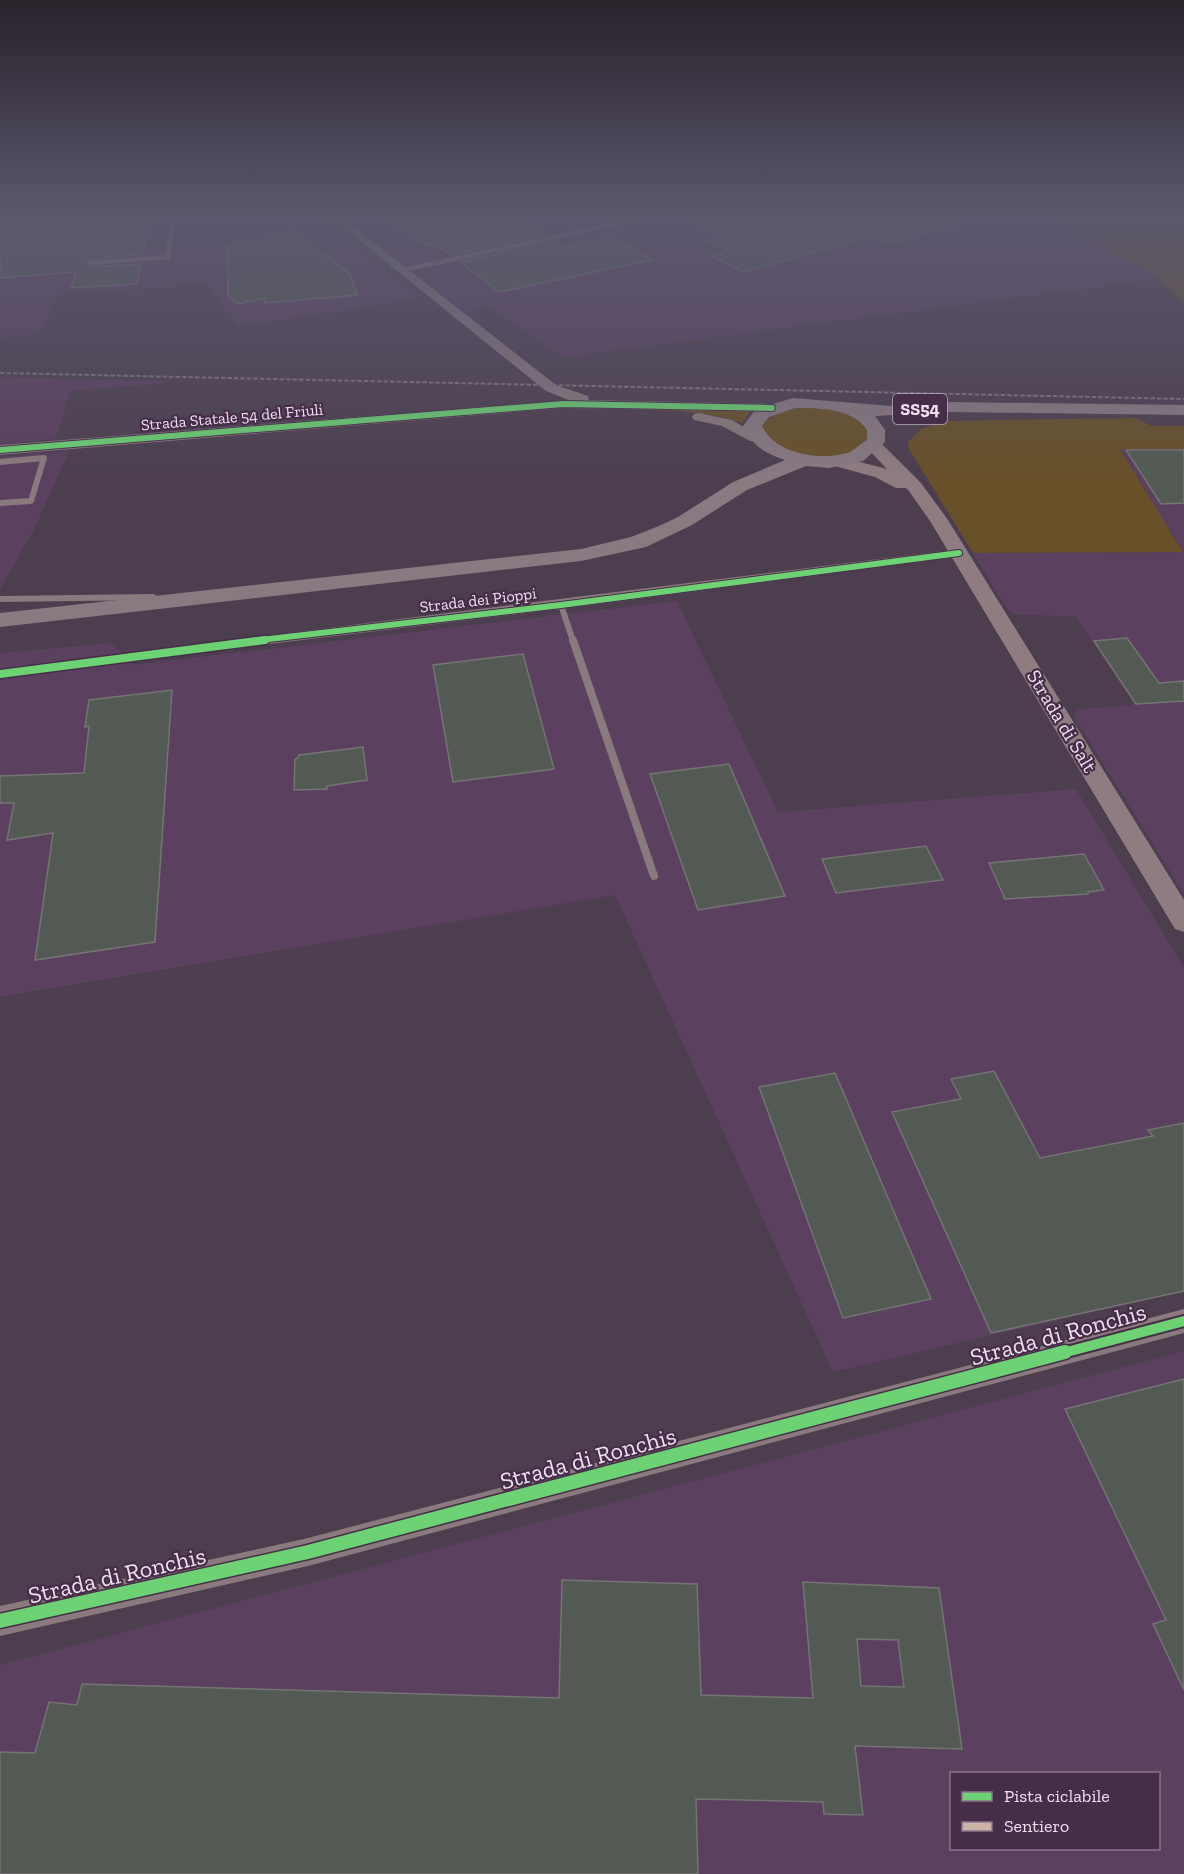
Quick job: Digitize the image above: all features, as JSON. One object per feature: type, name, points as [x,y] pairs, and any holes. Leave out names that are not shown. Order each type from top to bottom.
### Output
[{"type":"main road","name":"Strada Statale 54 del Friuli","points":[[772,408],[806,403],[848,409],[891,411],[949,407],[1184,410]]},
{"type":"main road","points":[[740,486],[755,465],[758,441],[752,428],[755,420],[772,408]]},
{"type":"main road","name":"Strada Statale 54 del Friuli","points":[[758,441],[782,455],[803,460],[837,460],[861,454],[876,440],[917,418],[991,408]]},
{"type":"main road","name":"Strada Statale 54 del Friuli","points":[[848,409],[871,422],[876,440]]},
{"type":"main road","points":[[876,440],[939,520]]},
{"type":"main road","points":[[0,620],[545,561],[581,555],[638,542],[685,521],[740,486],[803,460]]},
{"type":"main road","points":[[837,460],[893,478],[920,500],[939,520]]},
{"type":"main road","name":"Strada di Salt","points":[[939,520],[1184,922]]},
{"type":"street","points":[[445,303],[551,388],[563,404],[601,411]]},
{"type":"street","name":"Strada Statale 54 del Friuli","points":[[466,413],[531,405],[543,398],[551,388],[588,400],[693,401],[732,408]]},
{"type":"street","name":"Strada Statale 54 del Friuli","points":[[0,450],[563,404],[772,408]]},
{"type":"street","name":"Strada Statale 54 del Friuli","points":[[466,413],[601,411],[646,413],[718,420],[758,441]]},
{"type":"street","name":"Strada dei Pioppi","points":[[0,674],[152,653],[561,605],[959,553]]},
{"type":"street","name":"Strada di Ronchis","points":[[0,1621],[308,1552],[1184,1321]]},
{"type":"lane","points":[[0,462],[44,459],[31,501],[0,503]]},
{"type":"lane","points":[[0,599],[23,597],[200,598]]},
{"type":"lane","points":[[561,605],[654,876]]},
{"type":"shaded area","points":[[0,303],[54,303],[38,334],[0,338]]},
{"type":"shaded area","points":[[221,303],[390,303],[238,326]]},
{"type":"shaded area","points":[[453,303],[973,303],[563,357],[488,306],[464,312]]},
{"type":"shaded area","points":[[0,377],[180,382],[70,391],[56,439],[0,444]]},
{"type":"shaded area","points":[[798,407],[829,409],[849,414],[865,426],[870,435],[863,444],[840,455],[812,457],[785,452],[773,444],[762,427],[769,418],[777,413]]},
{"type":"shaded area","points":[[627,409],[751,411],[742,423],[700,413]]},
{"type":"shaded area","points":[[1135,418],[1152,426],[1184,426],[1184,449],[1120,449],[1183,552],[973,553],[909,449],[908,442],[921,429],[944,421]]},
{"type":"shaded area","points":[[1120,449],[1184,449],[1184,894],[1074,717],[1081,709],[1134,705],[1076,617],[1014,614],[1005,606],[973,553],[1183,552]]},
{"type":"shaded area","points":[[69,451],[33,532],[0,589],[0,457]]},
{"type":"shaded area","points":[[677,601],[778,812],[1076,789],[1184,968],[1184,1291],[833,1372],[615,895],[0,997],[0,653],[112,643],[132,665]]},
{"type":"shaded area","points":[[1184,1351],[1184,1874],[0,1874],[0,1665]]},
{"type":"building","points":[[1126,450],[1184,450],[1184,503],[1161,504]]},
{"type":"building","points":[[1127,638],[1159,683],[1184,681],[1184,701],[1136,704],[1094,641]]},
{"type":"building","points":[[523,654],[554,769],[453,782],[433,665]]},
{"type":"building","points":[[172,690],[155,942],[35,960],[53,833],[7,840],[14,803],[0,803],[0,776],[84,773],[89,726],[85,727],[89,700]]},
{"type":"building","points":[[363,747],[367,780],[327,786],[327,789],[294,790],[295,759],[299,755]]},
{"type":"building","points":[[729,764],[785,896],[698,910],[650,774]]},
{"type":"building","points":[[926,846],[943,880],[836,893],[822,859]]},
{"type":"building","points":[[1084,854],[1104,890],[1088,892],[1088,894],[1005,899],[989,863]]},
{"type":"building","points":[[994,1071],[1040,1158],[1153,1136],[1148,1130],[1184,1123],[1184,1291],[991,1333],[892,1112],[961,1099],[951,1079]]},
{"type":"building","points":[[835,1073],[931,1299],[843,1318],[759,1087]]},
{"type":"building","points":[[1184,1379],[1184,1690],[1153,1624],[1166,1620],[1065,1409]]},
{"type":"building","points":[[562,1580],[697,1584],[701,1695],[813,1698],[803,1582],[939,1588],[962,1749],[855,1746],[863,1815],[824,1814],[823,1802],[696,1799],[698,1874],[0,1874],[0,1752],[35,1753],[49,1702],[77,1705],[82,1684],[559,1698]],"holes":[[[857,1639],[898,1640],[904,1687],[861,1686]]]},
{"type":"railway","points":[[0,373],[1184,399]]},
{"type":"cycle path","points":[[0,450],[563,404],[772,408]]},
{"type":"cycle path","points":[[0,674],[152,653],[561,605],[959,553]]},
{"type":"cycle path","points":[[0,1621],[308,1552],[1184,1321]]}]
